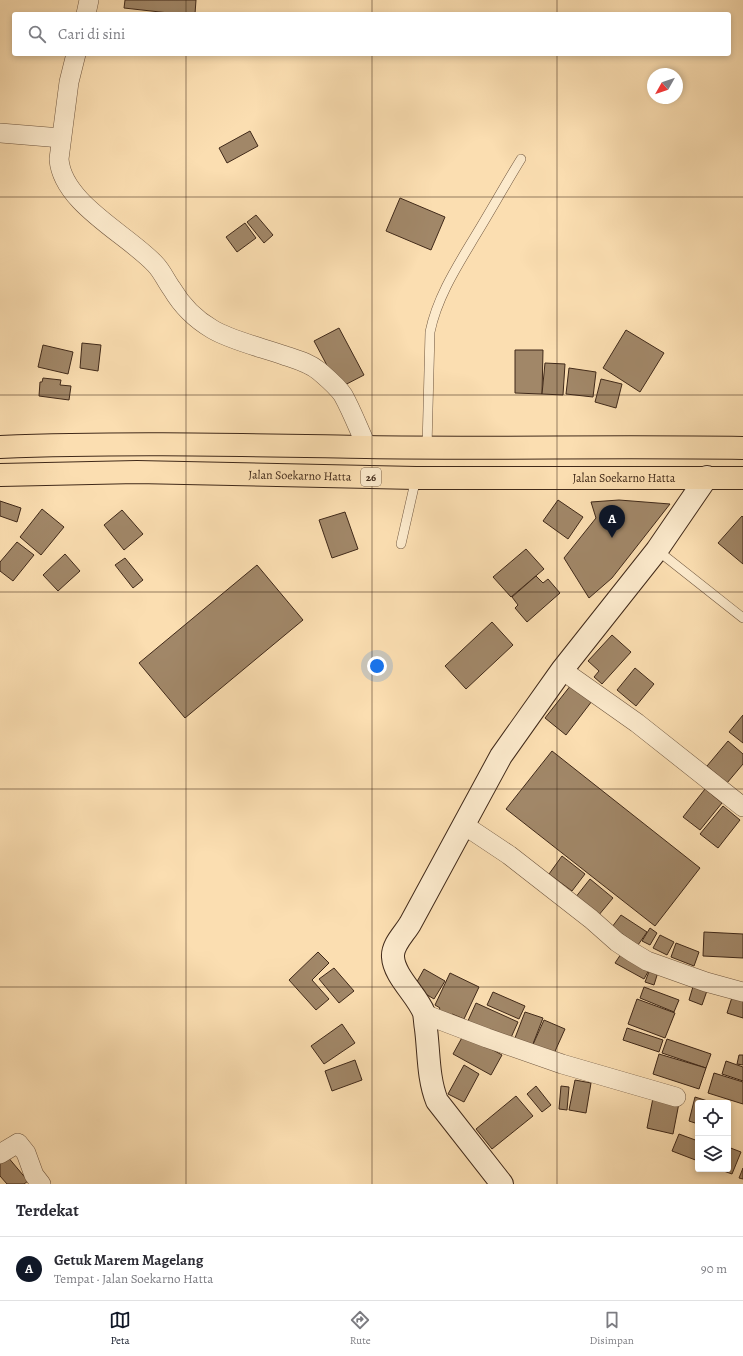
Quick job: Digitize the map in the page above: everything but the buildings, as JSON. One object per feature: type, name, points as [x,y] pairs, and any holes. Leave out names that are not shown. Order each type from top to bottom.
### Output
[{"type":"highway","points":[[0,447],[135,443],[367,447],[743,448]]},
{"type":"highway","name":"Jalan Soekarno Hatta","points":[[0,475],[137,472],[416,478],[743,478]]},
{"type":"street","points":[[87,12],[90,0]]},
{"type":"street","points":[[76,56],[69,82],[58,159],[63,177],[68,185],[94,214],[155,264],[182,304],[201,322],[220,333],[304,362],[318,370],[342,394],[367,447]]},
{"type":"street","points":[[0,133],[61,138]]},
{"type":"street","points":[[502,1184],[437,1102],[432,1087],[424,1014],[417,1000],[396,969],[393,953],[396,945],[410,924],[501,756],[562,670],[657,550],[707,477]]},
{"type":"street","points":[[562,670],[637,723],[743,807]]},
{"type":"street","points":[[464,825],[509,855],[591,919],[617,942],[632,952],[647,960],[706,982],[743,992]]},
{"type":"street","points":[[424,1014],[562,1064],[676,1097]]},
{"type":"street","points":[[0,1154],[14,1138],[26,1153],[34,1175],[40,1184]]},
{"type":"lane","points":[[427,447],[430,332],[434,315],[440,299],[466,252],[521,159]]},
{"type":"lane","points":[[400,544],[416,478]]},
{"type":"lane","points":[[657,550],[743,618]]},
{"type":"place","name":"Getuk Marem Magelang","points":[[612,538]]}]
